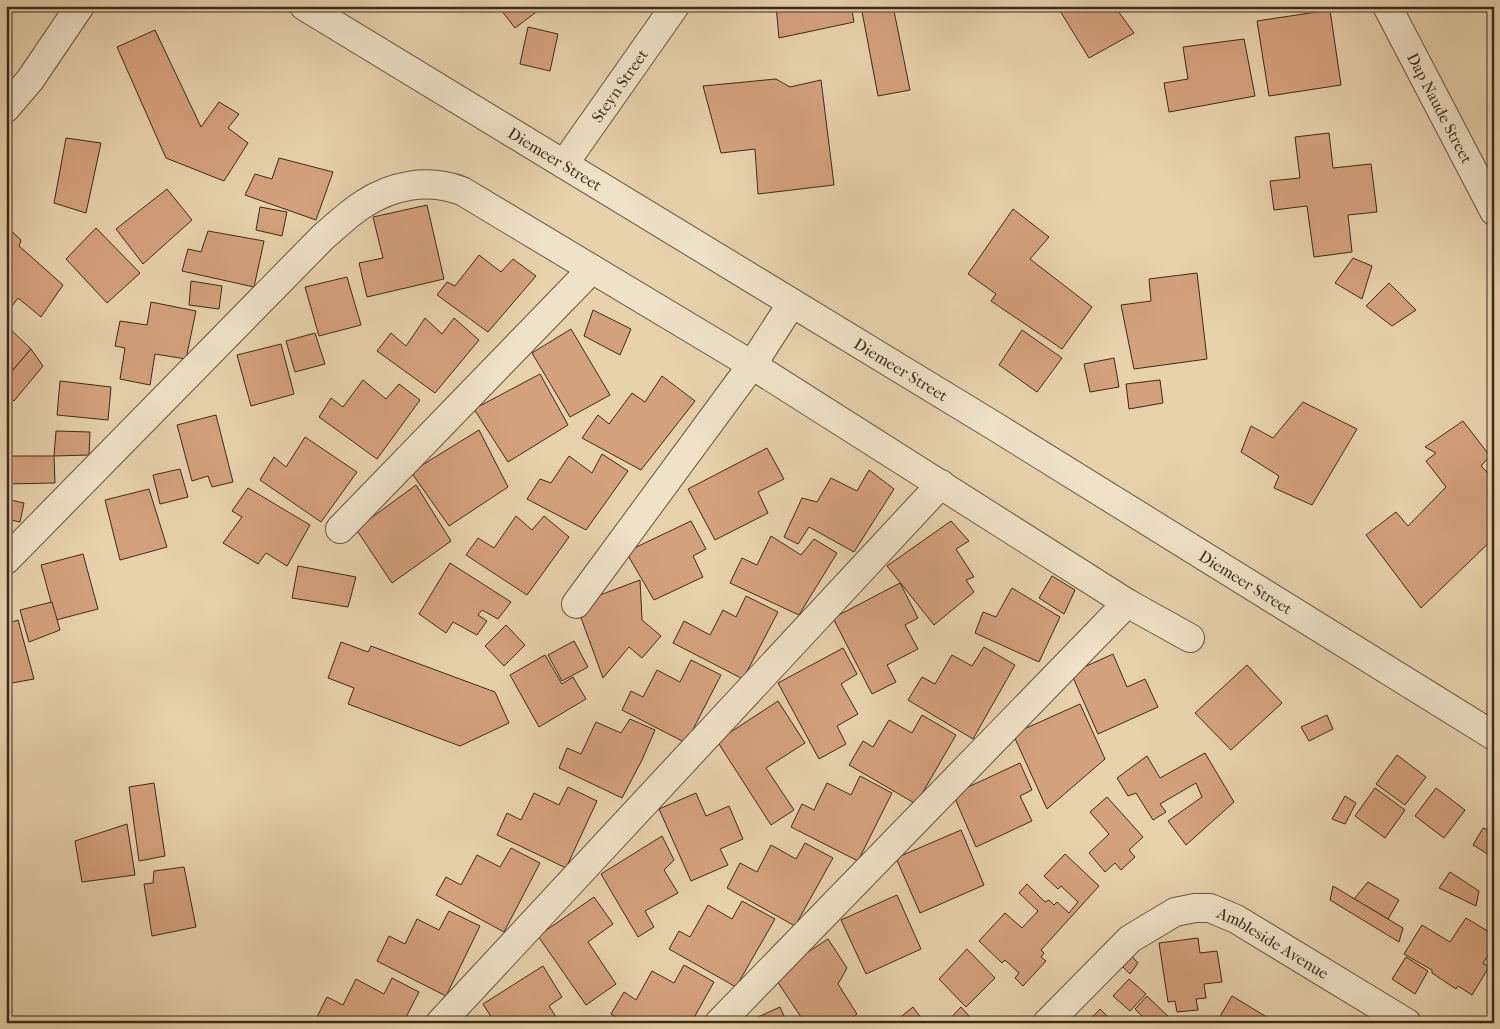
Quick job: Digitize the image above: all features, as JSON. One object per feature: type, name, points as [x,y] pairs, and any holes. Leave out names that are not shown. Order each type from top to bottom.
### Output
[{"type":"street","points":[[6,108],[30,80],[80,6]]},
{"type":"street","name":"Diemeer Street","points":[[304,6],[1013,438],[1494,736]]},
{"type":"street","name":"Steyn Street","points":[[564,164],[675,6]]},
{"type":"street","name":"Dap Naude Street","points":[[1387,6],[1494,211]]},
{"type":"street","points":[[6,560],[323,237],[362,205],[379,196],[404,186],[424,184],[446,185],[462,191],[752,365],[1127,603],[1190,638]]},
{"type":"street","points":[[340,529],[592,269]]},
{"type":"street","points":[[576,604],[752,365],[792,303]]},
{"type":"street","points":[[440,1023],[941,484]]},
{"type":"street","points":[[719,1023],[1127,603]]},
{"type":"street","name":"Ambleside Avenue","points":[[1047,1023],[1130,939],[1175,912],[1195,908],[1210,908],[1236,919],[1407,1023]]},
{"type":"building","points":[[498,6],[543,6],[543,7],[515,28]]},
{"type":"building","points":[[776,6],[851,6],[854,22],[779,38]]},
{"type":"building","points":[[861,6],[893,6],[910,90],[878,96]]},
{"type":"building","points":[[1057,6],[1125,6],[1118,11],[1134,33],[1089,58]]},
{"type":"building","points":[[1330,10],[1341,85],[1269,96],[1257,21]]},
{"type":"building","points":[[528,27],[558,34],[550,71],[520,64]]},
{"type":"building","points":[[155,30],[201,127],[219,102],[239,114],[228,128],[248,143],[224,181],[166,158],[117,47]]},
{"type":"building","points":[[1244,39],[1255,96],[1169,112],[1164,83],[1188,79],[1183,47]]},
{"type":"building","points":[[776,79],[790,87],[821,80],[834,185],[758,194],[755,149],[721,153],[703,86]]},
{"type":"building","points":[[1329,133],[1333,168],[1371,164],[1377,212],[1348,215],[1352,252],[1314,257],[1307,206],[1274,210],[1270,181],[1300,178],[1295,137]]},
{"type":"building","points":[[66,138],[101,143],[86,213],[54,203]]},
{"type":"building","points":[[279,158],[333,172],[316,220],[245,195],[255,174],[272,179]]},
{"type":"building","points":[[167,189],[192,220],[143,264],[116,229]]},
{"type":"building","points":[[427,205],[444,279],[367,297],[359,263],[383,258],[373,217]]},
{"type":"building","points":[[260,207],[287,212],[282,236],[256,230]]},
{"type":"building","points":[[1013,209],[1049,237],[1030,259],[1092,307],[1062,349],[991,301],[996,294],[968,274]]},
{"type":"building","points":[[6,226],[21,240],[19,246],[63,285],[41,317],[18,298],[6,314]]},
{"type":"building","points":[[96,228],[140,273],[107,303],[66,259]]},
{"type":"building","points":[[208,231],[264,241],[254,287],[182,271],[188,249],[201,252]]},
{"type":"building","points":[[479,255],[501,272],[513,259],[536,276],[488,332],[437,295],[447,282],[455,286]]},
{"type":"building","points":[[1353,258],[1372,266],[1362,299],[1335,283]]},
{"type":"building","points":[[1197,273],[1207,359],[1134,369],[1121,305],[1151,301],[1149,279]]},
{"type":"building","points":[[347,277],[361,325],[319,336],[305,287]]},
{"type":"building","points":[[191,281],[222,286],[219,309],[189,305]]},
{"type":"building","points":[[1389,283],[1416,310],[1392,326],[1366,306]]},
{"type":"building","points":[[151,302],[196,311],[186,359],[155,354],[150,385],[120,379],[125,348],[115,346],[120,321],[147,325]]},
{"type":"building","points":[[593,310],[631,329],[620,355],[584,336]]},
{"type":"building","points":[[425,318],[442,334],[454,318],[479,340],[435,393],[377,351],[391,333],[406,346]]},
{"type":"building","points":[[6,325],[31,349],[6,378]]},
{"type":"building","points":[[571,329],[610,395],[570,417],[532,353]]},
{"type":"building","points":[[1022,330],[1062,358],[1037,392],[999,365]]},
{"type":"building","points":[[315,333],[325,364],[295,372],[286,341]]},
{"type":"building","points":[[281,344],[294,394],[251,406],[237,355]]},
{"type":"building","points":[[31,349],[43,366],[14,401],[6,394],[6,378]]},
{"type":"building","points":[[1114,358],[1119,387],[1090,392],[1084,364]]},
{"type":"building","points":[[540,374],[568,425],[508,462],[474,409]]},
{"type":"building","points":[[662,376],[695,401],[641,470],[582,438],[598,415],[609,424],[632,393],[645,402]]},
{"type":"building","points":[[363,380],[386,399],[399,384],[420,400],[377,459],[319,417],[331,398],[343,407]]},
{"type":"building","points":[[1160,380],[1163,403],[1129,409],[1126,384]]},
{"type":"building","points":[[60,381],[111,387],[108,420],[57,415]]},
{"type":"building","points":[[1303,402],[1357,429],[1312,505],[1274,488],[1279,476],[1241,452],[1251,426],[1273,438]]},
{"type":"building","points":[[216,415],[233,482],[212,487],[208,476],[192,481],[177,425]]},
{"type":"building","points":[[1463,421],[1490,456],[1481,466],[1490,475],[1494,472],[1494,538],[1421,608],[1366,535],[1396,512],[1408,526],[1446,487],[1426,461],[1436,453],[1425,447]]},
{"type":"building","points":[[479,430],[508,487],[449,526],[411,472]]},
{"type":"building","points":[[56,431],[90,432],[89,455],[54,456]]},
{"type":"building","points":[[305,437],[357,472],[321,522],[260,480],[274,457],[286,467]]},
{"type":"building","points":[[767,448],[784,479],[758,492],[768,513],[715,540],[688,489]]},
{"type":"building","points":[[602,454],[628,471],[586,530],[527,499],[540,479],[551,483],[569,456],[592,473]]},
{"type":"building","points":[[6,456],[54,456],[55,483],[6,484]]},
{"type":"building","points":[[180,469],[188,497],[160,504],[153,475]]},
{"type":"building","points":[[869,470],[894,489],[854,552],[809,527],[798,544],[784,537],[802,498],[817,502],[831,478],[857,491]]},
{"type":"building","points":[[416,485],[451,541],[392,583],[356,529]]},
{"type":"building","points":[[248,488],[310,525],[287,566],[266,553],[258,564],[223,543],[242,517],[232,511]]},
{"type":"building","points":[[149,489],[167,547],[120,560],[105,500]]},
{"type":"building","points":[[6,499],[24,503],[20,522],[6,519]]},
{"type":"building","points":[[516,516],[532,530],[544,516],[569,537],[527,595],[466,555],[478,538],[494,548]]},
{"type":"building","points":[[691,521],[706,549],[693,556],[703,577],[654,600],[626,552]]},
{"type":"building","points":[[951,521],[969,541],[956,549],[974,577],[966,580],[974,592],[934,625],[887,566]]},
{"type":"building","points":[[771,536],[801,555],[814,539],[837,553],[799,615],[730,583],[742,558],[757,565]]},
{"type":"building","points":[[83,554],[98,609],[56,620],[41,565]]},
{"type":"building","points":[[450,563],[511,602],[498,619],[482,610],[478,615],[487,621],[477,635],[453,622],[446,633],[419,614]]},
{"type":"building","points":[[298,566],[356,577],[348,607],[292,598]]},
{"type":"building","points":[[1052,576],[1075,590],[1064,614],[1039,598]]},
{"type":"building","points":[[640,580],[642,620],[661,636],[642,658],[629,647],[603,678],[576,604]]},
{"type":"building","points":[[900,583],[918,618],[905,625],[918,649],[887,665],[896,682],[872,694],[833,618]]},
{"type":"building","points":[[1012,588],[1060,617],[1039,662],[975,633],[983,612],[996,617]]},
{"type":"building","points":[[746,596],[778,612],[743,679],[673,643],[684,621],[710,635],[723,610],[736,617]]},
{"type":"building","points":[[52,602],[60,630],[29,642],[20,610]]},
{"type":"building","points":[[18,620],[34,679],[6,684],[6,624]]},
{"type":"building","points":[[506,625],[525,645],[504,666],[485,646]]},
{"type":"building","points":[[574,641],[588,667],[562,681],[548,655]]},
{"type":"building","points":[[341,642],[368,652],[371,646],[495,692],[509,723],[460,746],[348,704],[354,688],[328,678]]},
{"type":"building","points":[[984,647],[1015,665],[973,739],[908,700],[922,677],[935,684],[952,655],[972,666]]},
{"type":"building","points":[[843,648],[857,674],[841,684],[858,714],[837,726],[846,744],[819,759],[778,683]]},
{"type":"building","points":[[1113,654],[1127,687],[1145,679],[1158,707],[1098,734],[1071,673]]},
{"type":"building","points":[[545,655],[562,684],[573,677],[586,699],[539,727],[510,675]]},
{"type":"building","points":[[691,660],[721,675],[686,743],[622,710],[631,691],[643,697],[657,670],[680,682]]},
{"type":"building","points":[[1247,665],[1282,703],[1231,750],[1195,713]]},
{"type":"building","points":[[778,701],[805,743],[766,768],[794,810],[771,825],[717,741]]},
{"type":"building","points":[[1080,704],[1105,759],[1047,809],[1013,734]]},
{"type":"building","points":[[922,715],[956,735],[916,804],[849,765],[863,741],[873,747],[889,720],[912,733]]},
{"type":"building","points":[[1327,715],[1333,729],[1309,741],[1301,727]]},
{"type":"building","points":[[630,719],[655,730],[622,798],[559,768],[567,748],[581,754],[596,722],[621,733]]},
{"type":"building","points":[[1205,753],[1234,802],[1186,845],[1168,821],[1202,797],[1196,783],[1160,804],[1166,812],[1153,820],[1136,793],[1128,796],[1117,778],[1147,756],[1160,778]]},
{"type":"building","points":[[1397,755],[1426,777],[1405,805],[1376,784]]},
{"type":"building","points":[[1020,763],[1032,790],[1020,796],[1032,821],[976,847],[953,794]]},
{"type":"building","points":[[860,776],[892,793],[858,861],[791,827],[802,804],[814,810],[827,783],[851,795]]},
{"type":"building","points":[[154,783],[165,856],[139,861],[129,787]]},
{"type":"building","points":[[568,787],[597,801],[566,868],[497,835],[507,813],[521,820],[534,793],[559,805]]},
{"type":"building","points":[[1375,788],[1405,810],[1385,838],[1355,816]]},
{"type":"building","points":[[1436,788],[1465,810],[1444,838],[1415,816]]},
{"type":"building","points":[[696,793],[706,816],[729,806],[743,839],[720,849],[728,865],[691,881],[659,809]]},
{"type":"building","points":[[1345,796],[1356,803],[1345,824],[1332,819]]},
{"type":"building","points":[[1107,797],[1143,837],[1129,850],[1135,857],[1121,870],[1115,863],[1105,872],[1089,853],[1109,834],[1090,812]]},
{"type":"building","points":[[127,824],[135,875],[82,882],[75,841]]},
{"type":"building","points":[[1483,828],[1494,832],[1494,858],[1473,845]]},
{"type":"building","points":[[961,830],[984,885],[920,913],[896,858]]},
{"type":"building","points":[[662,836],[674,860],[664,870],[678,893],[645,911],[654,927],[638,937],[601,874]]},
{"type":"building","points":[[805,843],[833,858],[795,926],[727,888],[740,863],[757,872],[771,845],[796,859]]},
{"type":"building","points":[[511,848],[540,863],[504,932],[436,895],[446,877],[461,885],[477,855],[500,867]]},
{"type":"building","points":[[1065,854],[1099,886],[1041,950],[1044,953],[1041,957],[1046,961],[1023,986],[1015,978],[1019,973],[1005,960],[1002,963],[979,941],[1005,913],[1022,928],[1038,911],[1019,893],[1027,884],[1045,902],[1049,900],[1054,905],[1057,902],[1069,913],[1078,902],[1061,886],[1058,889],[1044,876]]},
{"type":"building","points":[[184,867],[196,927],[152,936],[144,884],[153,883],[154,871]]},
{"type":"building","points":[[1450,872],[1479,891],[1476,906],[1439,888]]},
{"type":"building","points":[[1368,882],[1399,900],[1388,919],[1354,899]]},
{"type":"building","points":[[1333,886],[1403,928],[1399,942],[1330,900]]},
{"type":"building","points":[[897,895],[921,949],[866,974],[841,920]]},
{"type":"building","points":[[594,897],[613,924],[588,942],[616,984],[586,1005],[538,936]]},
{"type":"building","points":[[742,901],[775,919],[736,987],[669,949],[679,931],[690,937],[708,905],[732,919]]},
{"type":"building","points":[[449,911],[480,926],[446,996],[377,961],[389,936],[405,944],[417,919],[439,930]]},
{"type":"building","points":[[1466,918],[1494,935],[1494,947],[1483,963],[1489,967],[1472,995],[1458,986],[1456,989],[1432,973],[1432,970],[1404,954],[1422,925],[1450,942]]},
{"type":"building","points":[[1198,938],[1200,953],[1217,951],[1222,982],[1204,984],[1206,998],[1196,999],[1198,1010],[1177,1012],[1175,1001],[1168,1002],[1159,943]]},
{"type":"building","points":[[828,939],[847,968],[838,984],[857,1014],[845,1023],[805,1023],[773,975]]},
{"type":"building","points":[[967,949],[995,978],[966,1007],[939,979]]},
{"type":"building","points":[[1127,951],[1138,963],[1130,974],[1117,961]]},
{"type":"building","points":[[1406,957],[1428,971],[1415,994],[1392,979]]},
{"type":"building","points":[[684,965],[714,982],[691,1023],[626,1023],[611,1014],[624,992],[636,1000],[652,971],[674,983]]},
{"type":"building","points":[[543,966],[562,997],[549,1006],[560,1023],[495,1023],[483,1004]]},
{"type":"building","points":[[392,978],[419,992],[403,1023],[323,1023],[316,1019],[327,997],[343,1005],[356,979],[384,994]]},
{"type":"building","points":[[1129,979],[1146,994],[1130,1011],[1113,996]]},
{"type":"building","points":[[1147,996],[1175,1023],[1149,1023],[1135,1009]]},
{"type":"building","points":[[1232,996],[1265,1016],[1261,1023],[1216,1023]]},
{"type":"building","points":[[780,1007],[787,1023],[745,1023]]},
{"type":"building","points":[[913,1007],[925,1023],[893,1023]]},
{"type":"building","points":[[961,1007],[975,1023],[946,1023]]},
{"type":"building","points":[[1100,1009],[1114,1023],[1087,1023]]}]
